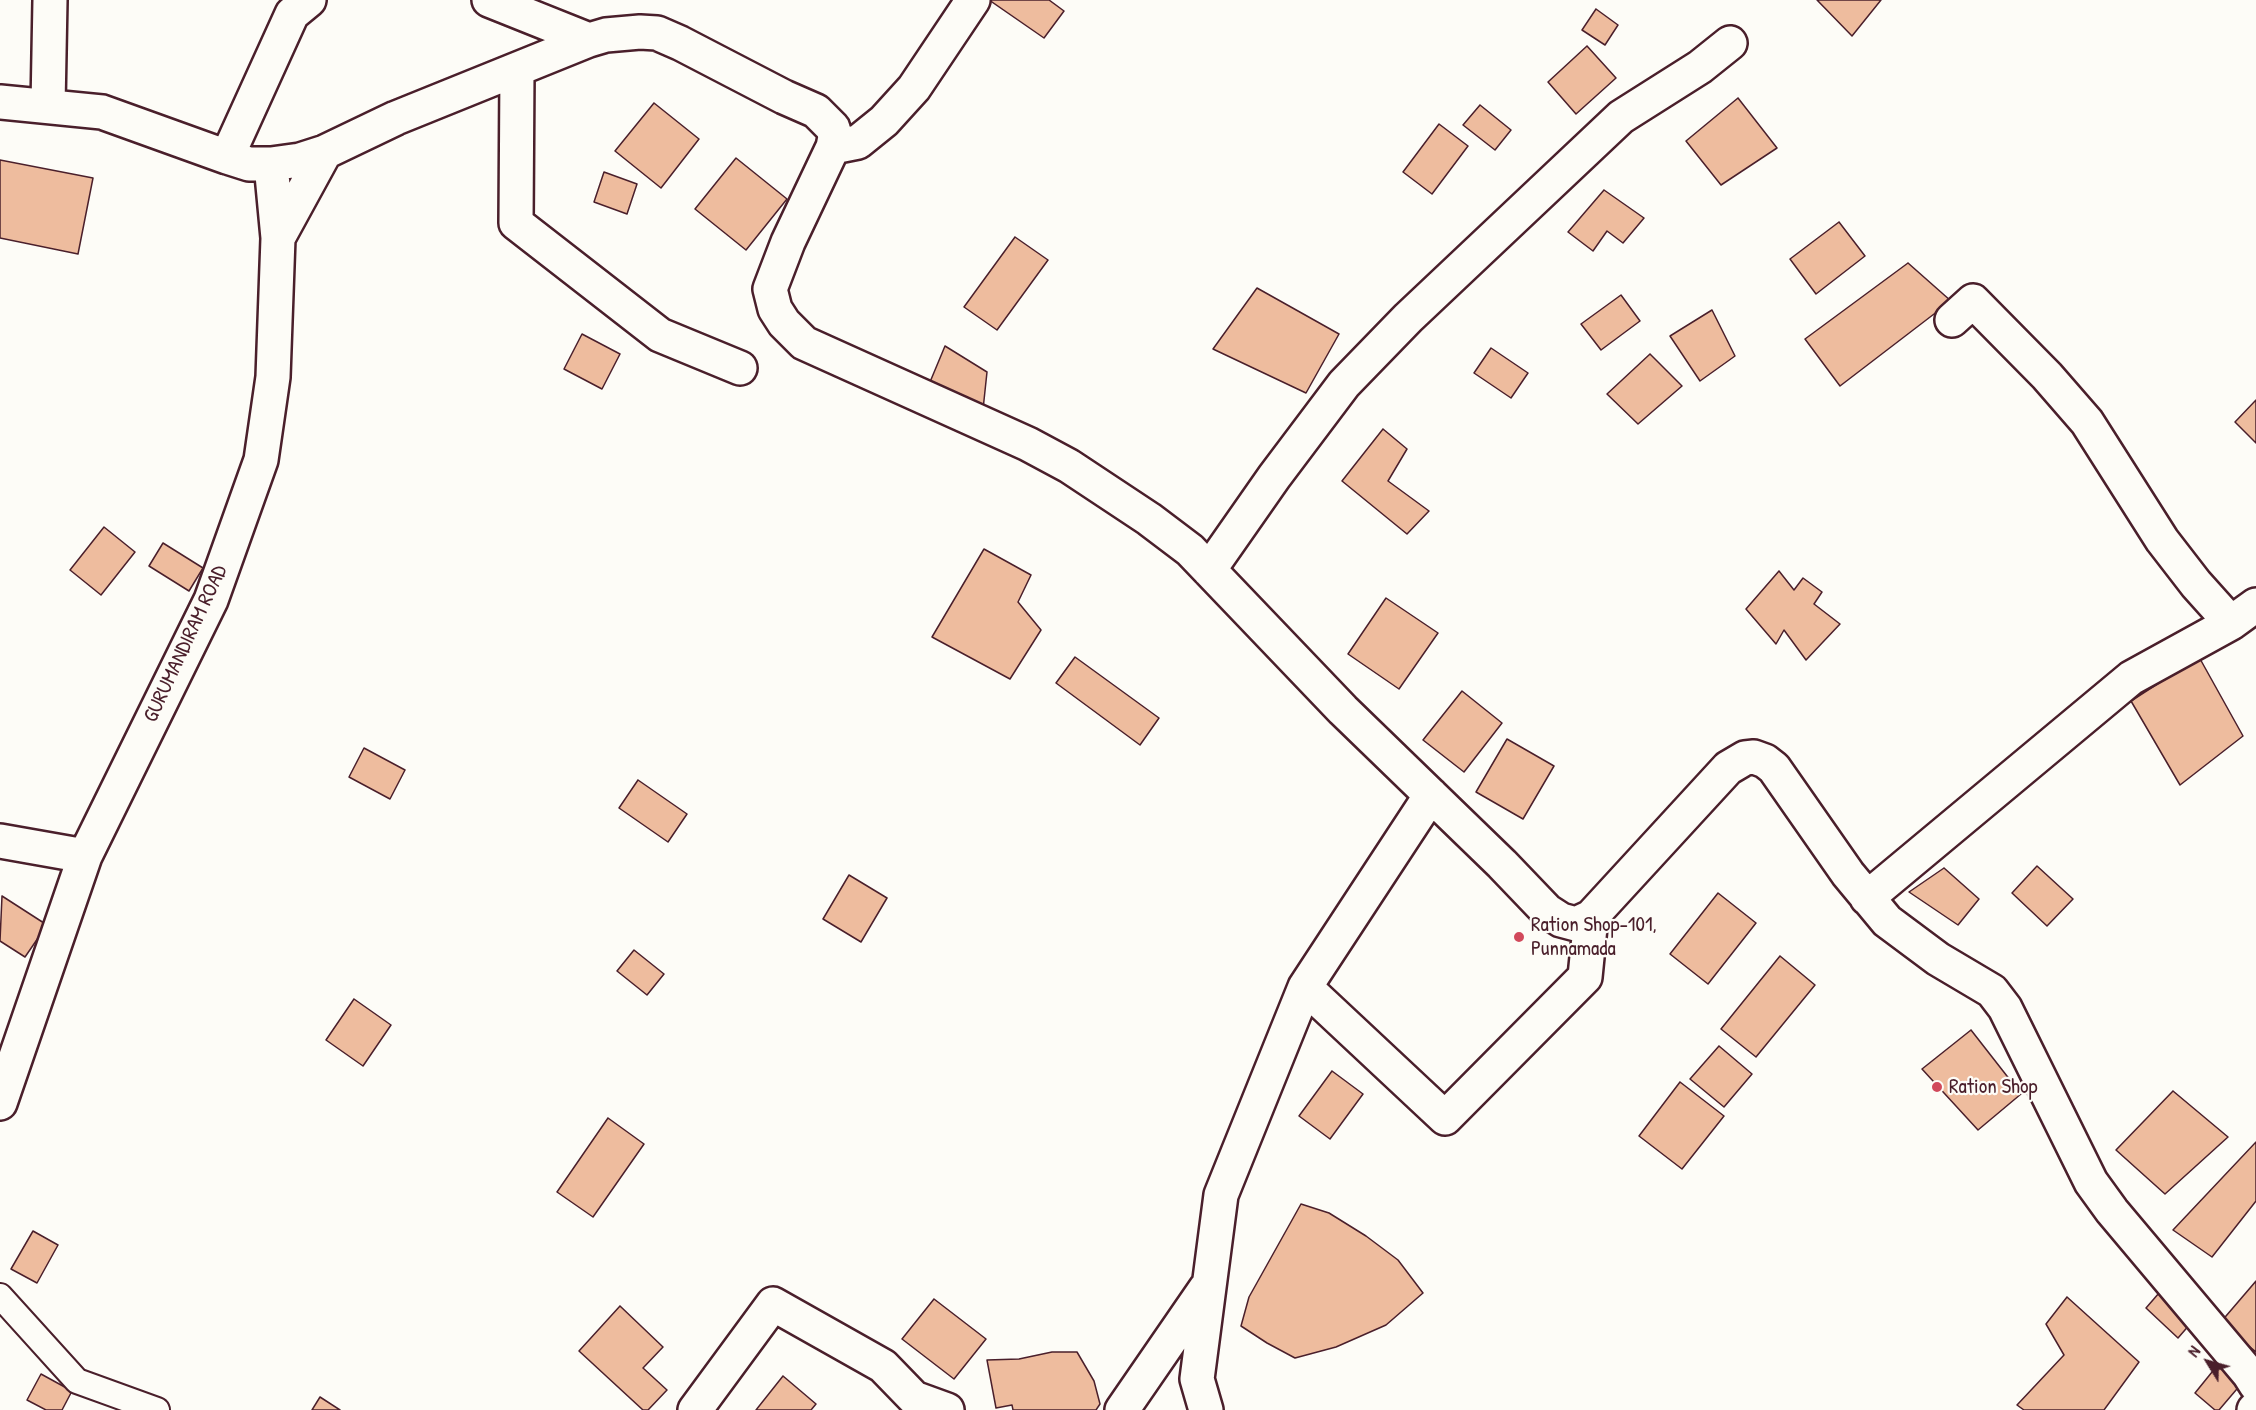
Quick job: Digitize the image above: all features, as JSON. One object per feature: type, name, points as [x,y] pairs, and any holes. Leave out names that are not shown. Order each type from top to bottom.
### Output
[{"type":"street","points":[[48,106],[50,0]]},
{"type":"street","points":[[227,157],[292,14],[309,0]]},
{"type":"street","points":[[489,0],[589,40]]},
{"type":"street","points":[[833,147],[858,142],[884,122],[914,88],[973,0]]},
{"type":"street","points":[[0,102],[102,112],[249,164],[272,164],[300,160],[325,152],[396,118],[589,40],[606,35],[640,32],[657,33],[681,43],[784,97],[816,111],[833,128],[835,137],[833,147],[788,242],[771,289],[775,309],[784,323],[804,343],[1028,444],[1069,466],[1190,550],[1343,710],[1502,864],[1547,911],[1561,920],[1576,924],[1590,917],[1721,775],[1736,762],[1754,757],[1760,758],[1774,768],[1867,898],[1887,921],[1912,941],[1992,991],[2005,1008],[2091,1182],[2112,1211],[2256,1385]]},
{"type":"street","points":[[1209,570],[1274,477],[1344,384],[1408,318],[1621,117],[1700,67],[1730,43]]},
{"type":"street","points":[[517,70],[516,223],[660,335],[740,368]]},
{"type":"street","points":[[278,238],[325,152]]},
{"type":"street","name":"GURUMANDIRAM ROAD","points":[[0,1103],[85,855],[211,600],[261,460],[273,377],[278,238],[272,164]]},
{"type":"street","points":[[1867,898],[2131,678],[2244,614],[2196,584],[2162,540],[2087,422],[2047,376],[1973,301],[1952,320]]},
{"type":"street","points":[[1206,1410],[1197,1379],[1221,1195],[1305,987],[1431,795]]},
{"type":"street","points":[[0,841],[85,855]]},
{"type":"street","points":[[1305,987],[1445,1118],[1585,977],[1590,917]]},
{"type":"street","points":[[1122,1410],[1210,1282]]},
{"type":"street","points":[[695,1410],[773,1304],[883,1366],[914,1406],[947,1410]]},
{"type":"lane","points":[[0,1296],[77,1381],[157,1410]]},
{"type":"building","points":[[989,0],[1049,0],[1064,11],[1044,38]]},
{"type":"building","points":[[1817,0],[1881,0],[1852,36]]},
{"type":"building","points":[[1596,9],[1618,25],[1605,45],[1582,30]]},
{"type":"building","points":[[1587,46],[1616,78],[1576,114],[1548,82]]},
{"type":"building","points":[[1738,98],[1777,148],[1721,185],[1686,141]]},
{"type":"building","points":[[654,103],[699,139],[661,188],[615,151]]},
{"type":"building","points":[[1480,105],[1511,130],[1495,150],[1463,125]]},
{"type":"building","points":[[1439,124],[1468,146],[1432,194],[1403,172]]},
{"type":"building","points":[[736,158],[787,199],[746,250],[695,209]]},
{"type":"building","points":[[0,160],[93,178],[78,254],[0,238]]},
{"type":"building","points":[[604,172],[637,184],[627,214],[594,202]]},
{"type":"building","points":[[1604,190],[1644,218],[1623,243],[1607,231],[1593,251],[1568,232]]},
{"type":"building","points":[[1839,222],[1865,256],[1816,294],[1790,259]]},
{"type":"building","points":[[1015,237],[1048,260],[997,330],[964,307]]},
{"type":"building","points":[[1908,263],[1951,301],[1840,386],[1805,339]]},
{"type":"building","points":[[1257,288],[1339,334],[1306,393],[1213,349]]},
{"type":"building","points":[[1621,295],[1640,321],[1601,350],[1581,324]]},
{"type":"building","points":[[1712,310],[1735,356],[1700,381],[1670,336]]},
{"type":"building","points":[[582,334],[620,354],[602,389],[564,369]]},
{"type":"building","points":[[945,346],[987,372],[982,419],[925,394]]},
{"type":"building","points":[[1491,348],[1528,373],[1511,398],[1474,373]]},
{"type":"building","points":[[1650,354],[1682,386],[1638,424],[1607,394]]},
{"type":"building","points":[[2256,400],[2256,443],[2235,422]]},
{"type":"building","points":[[1383,429],[1407,449],[1388,481],[1429,511],[1407,534],[1342,481]]},
{"type":"building","points":[[104,527],[135,552],[101,595],[70,570]]},
{"type":"building","points":[[163,543],[203,568],[189,591],[149,566]]},
{"type":"building","points":[[984,549],[1031,575],[1018,602],[1041,630],[1010,679],[932,637]]},
{"type":"building","points":[[1779,571],[1794,590],[1803,578],[1822,592],[1814,604],[1840,624],[1806,660],[1784,630],[1776,644],[1746,609]]},
{"type":"building","points":[[1386,598],[1438,633],[1399,689],[1348,654]]},
{"type":"building","points":[[1075,657],[1159,718],[1140,745],[1056,683]]},
{"type":"building","points":[[2199,657],[2243,736],[2180,785],[2131,701]]},
{"type":"building","points":[[1462,691],[1502,723],[1464,772],[1423,740]]},
{"type":"building","points":[[1507,739],[1554,766],[1523,819],[1476,792]]},
{"type":"building","points":[[364,748],[405,770],[390,799],[349,777]]},
{"type":"building","points":[[638,780],[687,814],[668,842],[619,808]]},
{"type":"building","points":[[2037,866],[2073,899],[2047,926],[2012,893]]},
{"type":"building","points":[[1944,868],[1979,899],[1958,925],[1909,892]]},
{"type":"building","points":[[849,875],[887,898],[861,942],[823,919]]},
{"type":"building","points":[[1718,893],[1756,923],[1708,984],[1670,954]]},
{"type":"building","points":[[2,896],[47,925],[25,957],[0,941]]},
{"type":"building","points":[[634,950],[664,974],[647,995],[617,971]]},
{"type":"building","points":[[1780,956],[1815,985],[1756,1057],[1721,1029]]},
{"type":"building","points":[[354,999],[391,1025],[363,1066],[326,1040]]},
{"type":"building","points":[[1971,1030],[2021,1094],[1978,1130],[1922,1069]]},
{"type":"building","points":[[1719,1046],[1752,1074],[1724,1107],[1690,1079]]},
{"type":"building","points":[[1332,1071],[1363,1094],[1330,1139],[1299,1116]]},
{"type":"building","points":[[1680,1082],[1724,1116],[1682,1169],[1639,1136]]},
{"type":"building","points":[[2173,1091],[2228,1137],[2165,1194],[2116,1150]]},
{"type":"building","points":[[608,1118],[644,1144],[593,1217],[557,1192]]},
{"type":"building","points":[[2256,1142],[2256,1201],[2212,1257],[2173,1230]]},
{"type":"building","points":[[1301,1204],[1329,1213],[1366,1236],[1398,1260],[1423,1293],[1386,1325],[1336,1347],[1295,1358],[1241,1326],[1249,1297]]},
{"type":"building","points":[[33,1231],[58,1245],[37,1283],[11,1269]]},
{"type":"building","points":[[2256,1281],[2256,1352],[2220,1323]]},
{"type":"building","points":[[2159,1293],[2191,1323],[2178,1338],[2146,1308]]},
{"type":"building","points":[[2067,1297],[2139,1362],[2104,1410],[2024,1410],[2017,1405],[2064,1355],[2046,1324]]},
{"type":"building","points":[[934,1299],[986,1339],[954,1379],[902,1339]]},
{"type":"building","points":[[620,1306],[663,1347],[643,1368],[667,1390],[648,1410],[643,1410],[579,1351]]},
{"type":"building","points":[[1052,1352],[1077,1352],[1094,1381],[1100,1404],[1096,1410],[1013,1410],[1012,1405],[996,1408],[987,1360],[1019,1359]]},
{"type":"building","points":[[2225,1356],[2248,1376],[2219,1410],[2215,1410],[2195,1393]]},
{"type":"building","points":[[41,1374],[72,1391],[62,1410],[46,1410],[27,1400]]},
{"type":"building","points":[[783,1376],[816,1404],[811,1410],[756,1410]]},
{"type":"building","points":[[320,1397],[340,1410],[312,1410]]},
{"type":"place","name":"Ration Shop-101, Punnamada","points":[[1519,937]]},
{"type":"place","name":"Ration Shop","points":[[1937,1087]]}]
